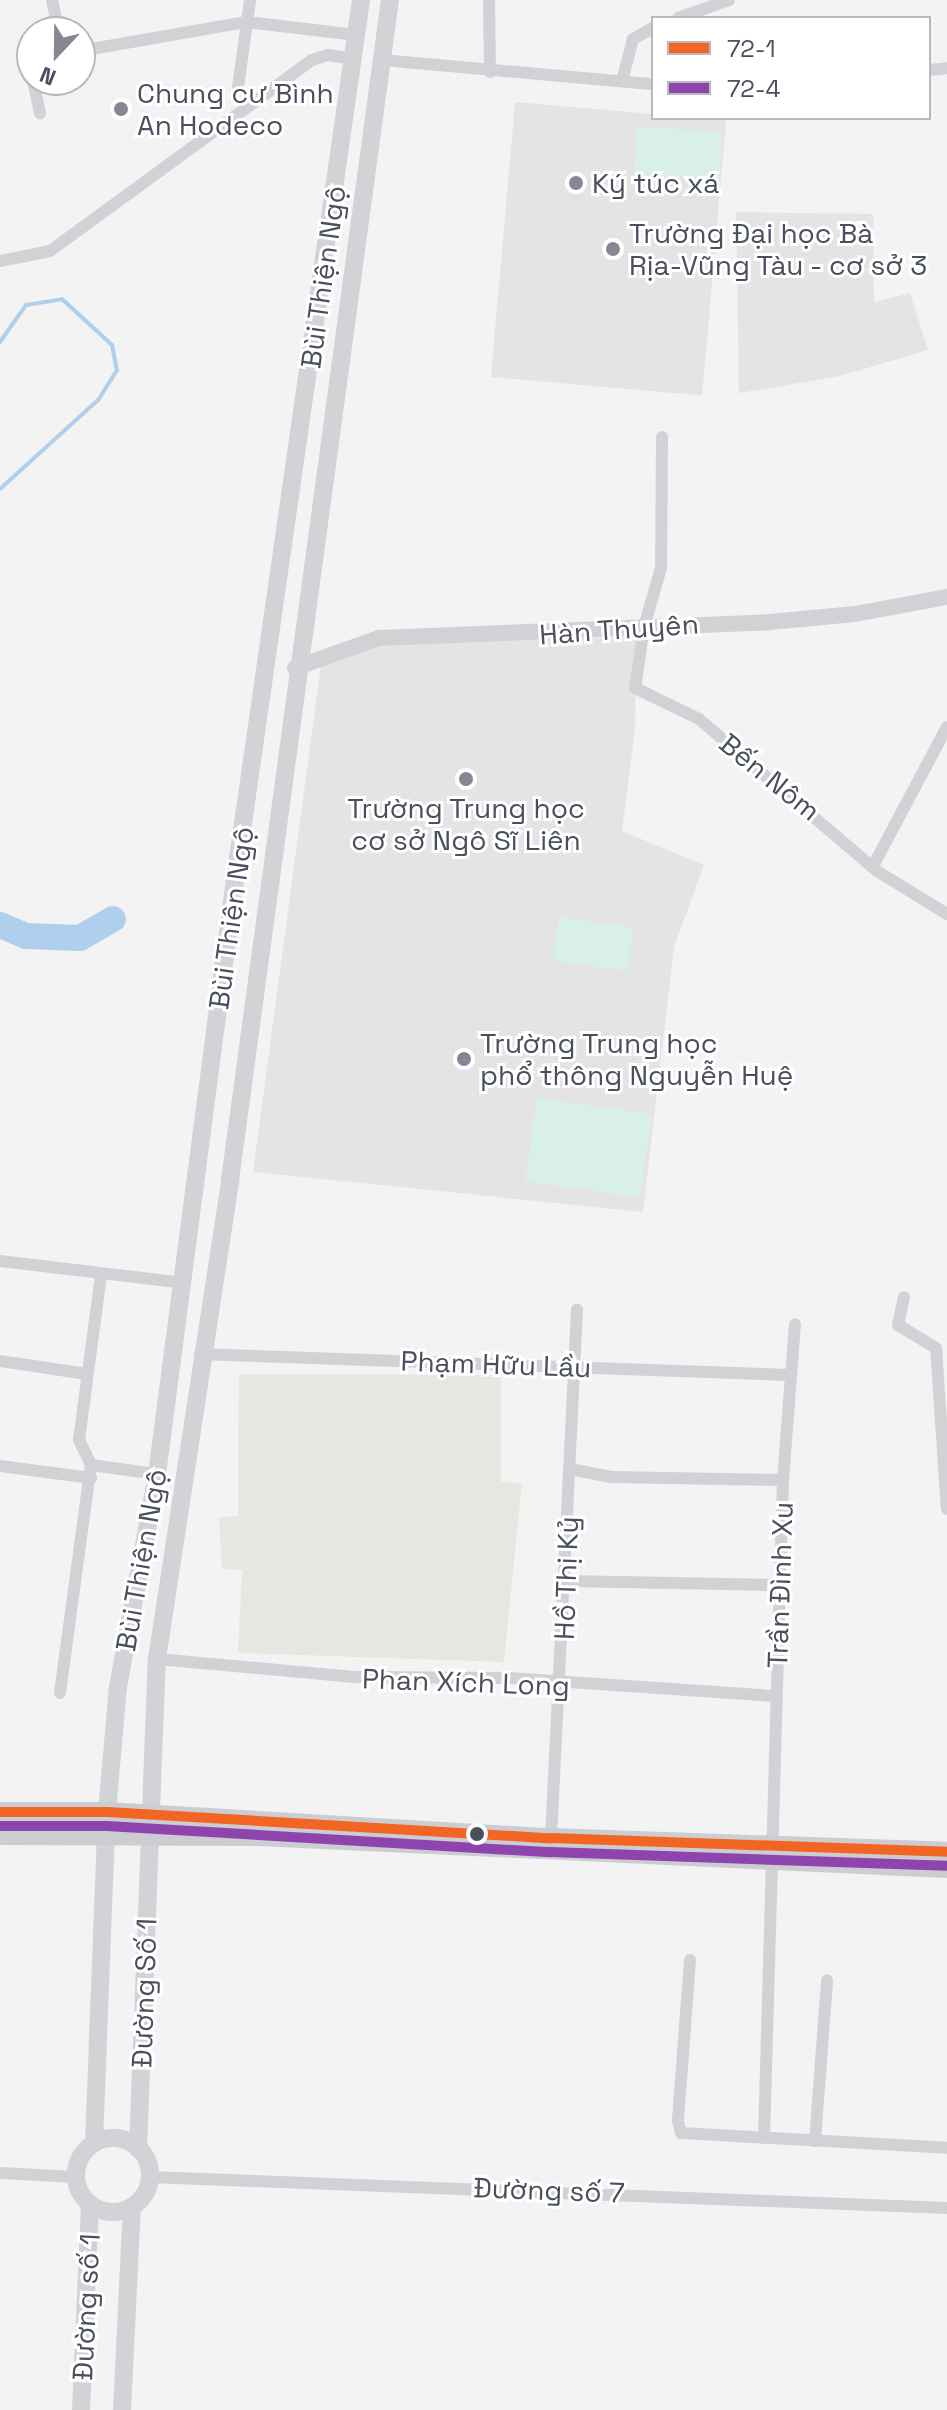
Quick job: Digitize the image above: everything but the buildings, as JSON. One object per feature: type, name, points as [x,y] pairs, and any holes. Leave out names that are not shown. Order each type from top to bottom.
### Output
[{"type":"main road","name":"Bùi Thiện Ngộ","points":[[107,1837],[118,1687],[157,1474],[221,990],[361,0]]},
{"type":"main road","name":"Bùi Thiện Ngộ","points":[[147,1837],[157,1659],[254,993],[295,668],[390,0]]},
{"type":"main road","points":[[356,35],[384,38]]},
{"type":"main road","points":[[278,591],[307,595]]},
{"type":"main road","points":[[221,990],[254,993]]},
{"type":"main road","points":[[157,1474],[184,1479]]},
{"type":"main road","points":[[0,1812],[147,1814],[551,1838],[947,1868]]},
{"type":"main road","points":[[0,1835],[259,1836],[773,1853],[947,1852]]},
{"type":"main road","name":"Đường Số 1","points":[[94,2143],[107,1837]]},
{"type":"main road","name":"Đường Số 1","points":[[138,2149],[147,1837]]},
{"type":"main road","points":[[116,2139],[138,2149],[150,2177],[142,2199],[132,2207],[109,2212],[90,2204],[76,2177],[80,2159],[94,2143],[116,2139]]},
{"type":"main road","name":"Đường số 1","points":[[81,2410],[90,2204]]},
{"type":"main road","name":"Đường số 1","points":[[122,2410],[132,2207]]},
{"type":"street","points":[[238,87],[250,0]]},
{"type":"street","points":[[489,0],[490,72]]},
{"type":"street","points":[[684,16],[729,0]]},
{"type":"street","points":[[96,48],[247,22],[356,35]]},
{"type":"street","points":[[622,81],[633,39],[651,29]]},
{"type":"street","points":[[0,261],[50,251],[312,60],[327,55],[354,59]]},
{"type":"street","points":[[382,60],[490,72],[651,84]]},
{"type":"street","points":[[36,96],[40,113]]},
{"type":"street","points":[[644,627],[661,568],[662,437]]},
{"type":"street","name":"Hàn Thuyên","points":[[295,668],[379,638],[556,635],[841,616],[947,597]]},
{"type":"street","name":"Bến Nôm","points":[[644,627],[635,688],[699,719],[873,866],[947,914]]},
{"type":"street","points":[[873,866],[947,727]]},
{"type":"street","points":[[0,1261],[184,1283]]},
{"type":"street","points":[[60,1693],[91,1472],[79,1440],[101,1275]]},
{"type":"street","points":[[904,1297],[898,1325],[936,1348],[947,1509]]},
{"type":"street","name":"Hồ Thị Kỷ","points":[[551,1838],[562,1683],[577,1310]]},
{"type":"street","name":"Trần Đình Xu","points":[[764,2138],[783,1480],[795,1324]]},
{"type":"street","name":"Phạm Hữu Lầu","points":[[200,1354],[791,1375]]},
{"type":"street","points":[[0,1361],[87,1374]]},
{"type":"street","points":[[0,1466],[157,1474]]},
{"type":"street","points":[[570,1469],[611,1477],[783,1480]]},
{"type":"street","points":[[567,1581],[780,1585]]},
{"type":"street","name":"Phan Xích Long","points":[[157,1659],[354,1677],[562,1683],[776,1696]]},
{"type":"street","points":[[690,1960],[678,2129],[687,2135],[947,2148]]},
{"type":"street","points":[[815,2141],[827,1980]]},
{"type":"street","points":[[0,2173],[76,2177]]},
{"type":"street","name":"Đường số 7","points":[[150,2177],[947,2208]]},
{"type":"shaded area","name":"Trường Đại học Bà Rịa-Vũng Tàu - cơ sở 3","points":[[515,102],[651,114],[651,120],[726,120],[702,395],[491,377]]},
{"type":"shaded area","points":[[736,212],[873,214],[874,302],[910,293],[928,350],[840,376],[739,393]]},
{"type":"shaded area","name":"Trường Trung học phổ thông Nguyễn Huệ","points":[[636,637],[635,729],[622,831],[704,865],[674,947],[643,1212],[253,1172],[321,665],[372,647],[436,641]]},
{"type":"shaded area","points":[[239,1374],[501,1375],[501,1482],[522,1483],[504,1662],[238,1653],[242,1570],[222,1569],[219,1517],[238,1516]]},
{"type":"green space","points":[[636,127],[722,132],[719,179],[633,175]]},
{"type":"green space","points":[[559,917],[633,927],[627,971],[553,961]]},
{"type":"green space","points":[[537,1098],[652,1114],[640,1197],[525,1181]]},
{"type":"waterway","points":[[0,342],[26,305],[62,299],[112,345],[117,370],[98,400],[0,489]]},
{"type":"waterway","points":[[0,925],[26,936],[80,938],[113,919]]},
{"type":"transit line","name":"72-1","points":[[0,1812],[107,1812],[551,1838],[947,1852]]},
{"type":"transit line","name":"72-4","points":[[0,1826],[107,1826],[550,1852],[947,1866]]},
{"type":"place","name":"Chung cư Bình An Hodeco","points":[[121,109]]},
{"type":"place","name":"Ký túc xá","points":[[576,183]]},
{"type":"place","name":"Trường Đại học Bà Rịa-Vũng Tàu - cơ sở 3","points":[[613,249]]},
{"type":"place","name":"Trường Trung học cơ sở Ngô Sĩ Liên","points":[[466,779]]},
{"type":"place","name":"Trường Trung học phổ thông Nguyễn Huệ","points":[[464,1059]]}]
